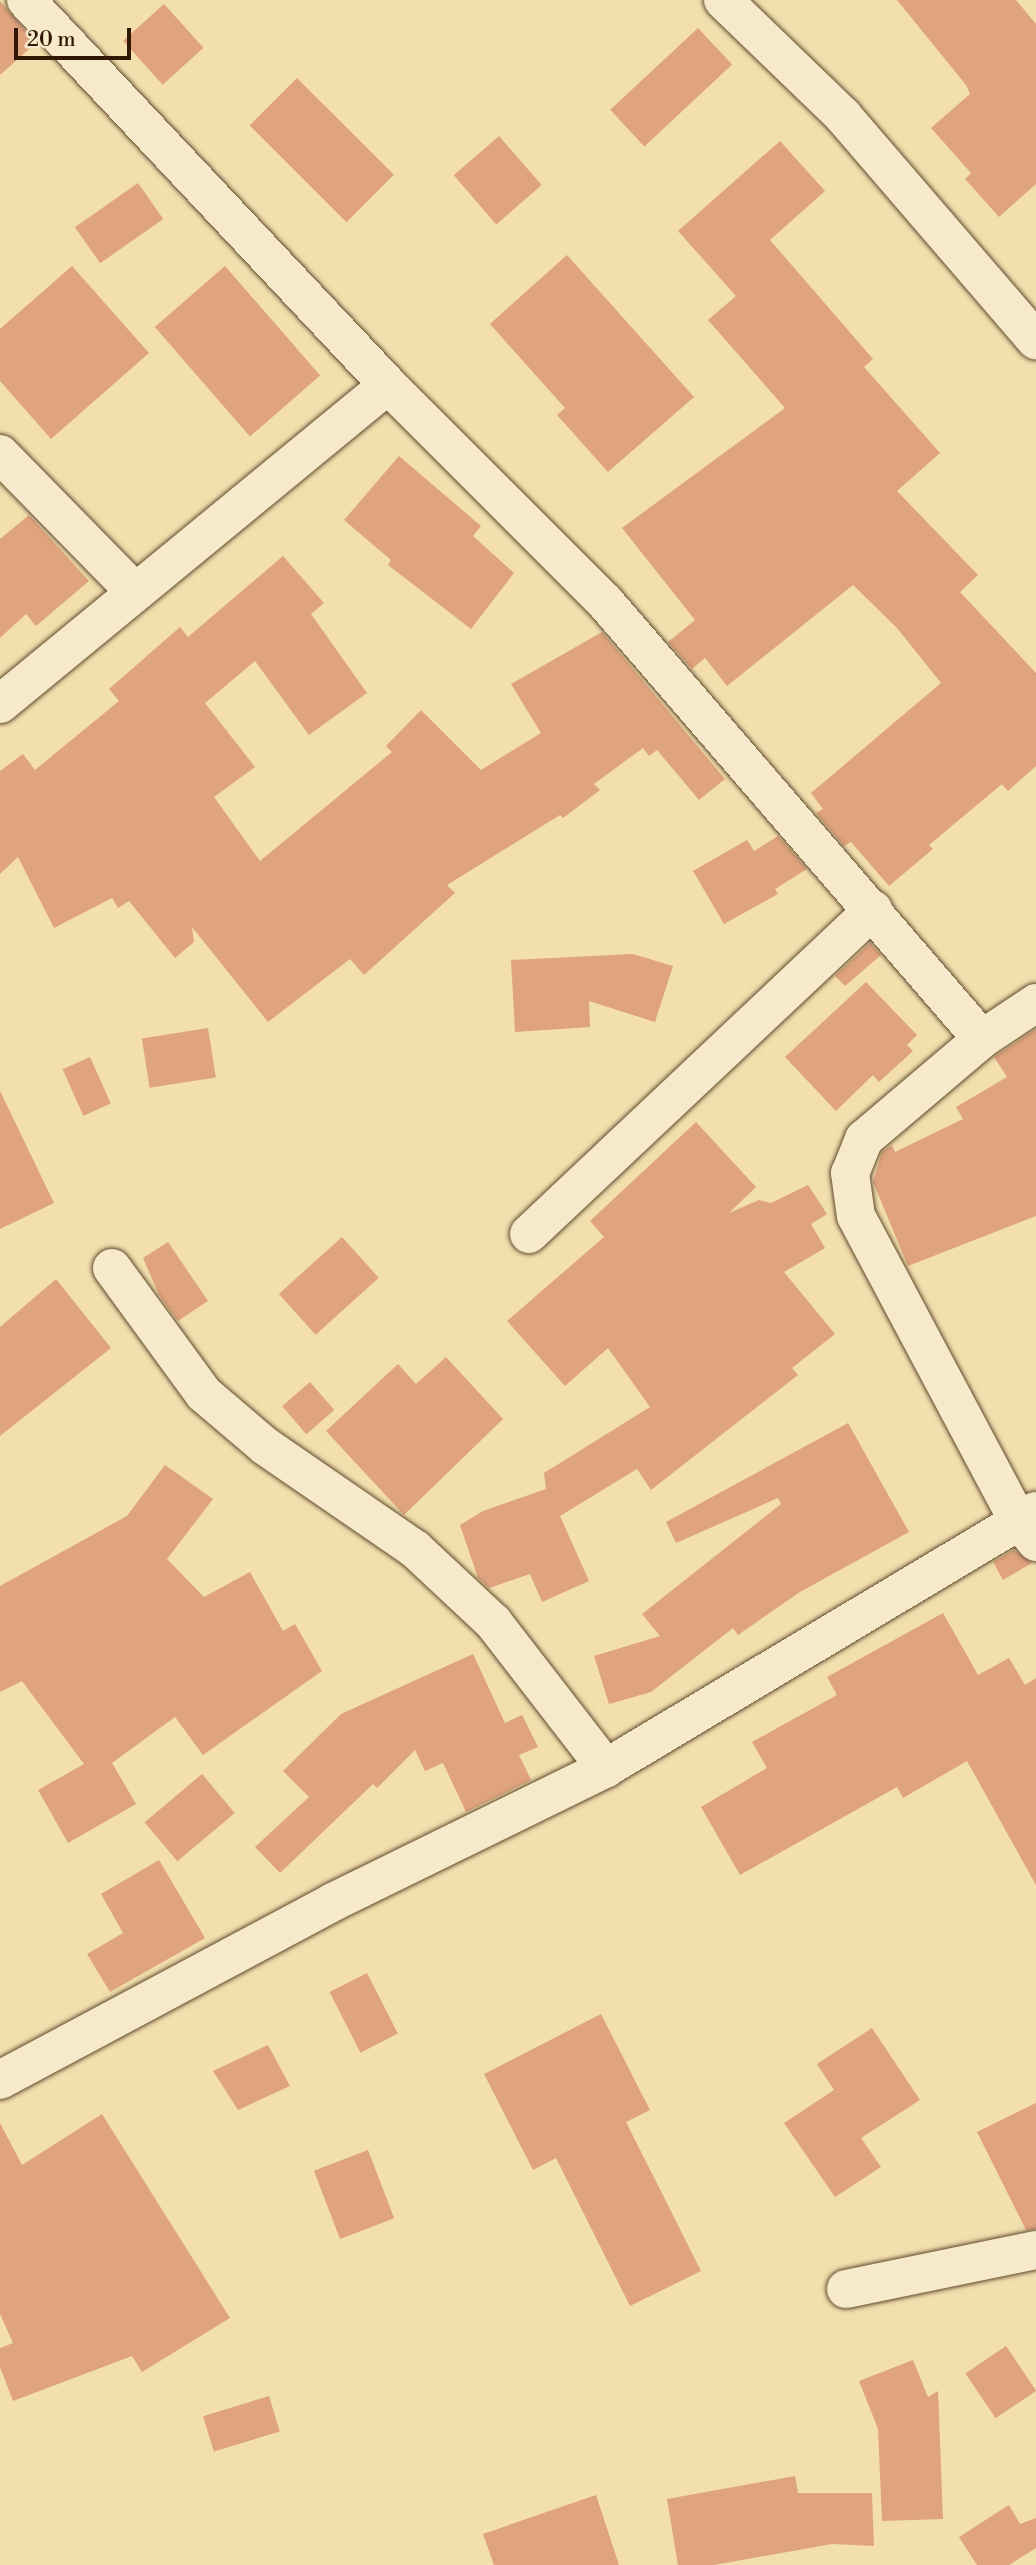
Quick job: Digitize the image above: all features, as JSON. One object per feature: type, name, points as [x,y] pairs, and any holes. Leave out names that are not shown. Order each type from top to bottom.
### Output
[{"type":"street","points":[[26,0],[388,386],[605,602],[982,1039]]},
{"type":"street","points":[[723,0],[843,116],[1036,340]]},
{"type":"street","points":[[0,704],[388,386]]},
{"type":"street","points":[[0,454],[134,592]]},
{"type":"street","points":[[529,1234],[873,910]]},
{"type":"street","points":[[0,2080],[333,1902],[606,1768],[1030,1524],[856,1216],[850,1172],[864,1139],[982,1039],[1036,1003]]},
{"type":"street","points":[[112,1268],[204,1394],[265,1446],[415,1549],[493,1622],[606,1768]]},
{"type":"street","points":[[846,2289],[1036,2249]]},
{"type":"building","points":[[897,0],[1016,0],[1036,24],[1036,184],[999,217],[965,179],[971,173],[931,128],[970,94],[966,85]]},
{"type":"building","points":[[0,1],[36,43],[0,75]]},
{"type":"building","points":[[164,4],[203,48],[163,85],[123,41]]},
{"type":"building","points":[[698,28],[732,65],[644,146],[610,110]]},
{"type":"building","points":[[297,78],[394,175],[346,222],[250,125]]},
{"type":"building","points":[[499,136],[542,185],[496,224],[454,175]]},
{"type":"building","points":[[780,141],[825,191],[770,240],[873,359],[864,367],[940,453],[897,491],[978,575],[960,592],[1036,673],[1036,766],[1008,791],[1002,784],[929,845],[933,849],[889,886],[851,842],[844,846],[816,813],[823,809],[811,793],[941,683],[897,628],[853,585],[727,686],[705,658],[692,669],[668,642],[695,620],[622,528],[785,408],[708,320],[736,296],[678,231]]},
{"type":"building","points":[[138,183],[163,219],[100,263],[75,227]]},
{"type":"building","points":[[567,255],[694,397],[608,472],[557,415],[565,408],[490,324]]},
{"type":"building","points":[[72,266],[149,353],[51,439],[0,381],[0,329]]},
{"type":"building","points":[[225,266],[320,375],[250,436],[155,327]]},
{"type":"building","points":[[399,456],[481,526],[473,536],[514,573],[471,629],[388,565],[391,560],[344,520]]},
{"type":"building","points":[[29,515],[89,581],[36,626],[26,614],[0,638],[0,539]]},
{"type":"building","points":[[283,556],[324,603],[311,614],[367,693],[309,735],[255,661],[205,703],[255,767],[214,797],[260,861],[392,752],[386,746],[421,710],[481,770],[541,733],[511,684],[602,632],[725,779],[699,800],[657,750],[649,756],[643,748],[594,784],[600,790],[563,818],[560,815],[447,885],[455,893],[364,975],[350,959],[268,1022],[192,927],[194,942],[175,958],[129,901],[118,908],[112,898],[54,928],[18,857],[0,874],[0,771],[23,754],[35,770],[119,701],[109,689],[180,627],[188,637]]},
{"type":"building","points":[[778,836],[807,869],[775,889],[778,894],[724,924],[693,871],[747,840],[754,851]]},
{"type":"building","points":[[870,943],[881,955],[845,986],[835,976]]},
{"type":"building","points":[[633,954],[673,966],[655,1022],[589,1001],[590,1027],[515,1032],[511,960]]},
{"type":"building","points":[[866,982],[917,1035],[907,1045],[913,1051],[879,1082],[873,1075],[836,1111],[785,1057]]},
{"type":"building","points":[[208,1028],[216,1077],[150,1088],[142,1038]]},
{"type":"building","points":[[1036,1029],[1036,1216],[908,1266],[873,1182],[882,1152],[892,1145],[895,1152],[963,1119],[956,1107],[1007,1077],[994,1057]]},
{"type":"building","points":[[90,1057],[111,1104],[83,1116],[63,1069]]},
{"type":"building","points":[[0,1091],[54,1203],[0,1229]]},
{"type":"building","points":[[696,1122],[756,1187],[729,1213],[759,1200],[771,1203],[808,1185],[827,1214],[811,1224],[825,1248],[784,1272],[835,1334],[792,1368],[798,1375],[651,1490],[637,1469],[560,1516],[589,1581],[542,1602],[530,1574],[489,1588],[478,1578],[460,1525],[483,1511],[546,1489],[544,1473],[650,1407],[608,1348],[565,1386],[507,1321],[604,1237],[590,1221]]},
{"type":"building","points":[[342,1237],[379,1278],[316,1335],[279,1294]]},
{"type":"building","points":[[168,1242],[208,1301],[178,1321],[159,1295],[143,1258]]},
{"type":"building","points":[[56,1279],[111,1348],[0,1436],[0,1327]]},
{"type":"building","points":[[446,1357],[503,1419],[404,1515],[326,1431],[398,1364],[416,1384]]},
{"type":"building","points":[[310,1382],[334,1410],[306,1434],[282,1406]]},
{"type":"building","points":[[848,1423],[909,1532],[800,1592],[738,1635],[733,1628],[651,1692],[609,1704],[594,1656],[660,1636],[642,1614],[781,1504],[778,1498],[676,1543],[666,1522]]},
{"type":"building","points":[[165,1465],[213,1499],[167,1559],[204,1597],[250,1572],[283,1631],[295,1624],[322,1671],[203,1755],[175,1717],[112,1763],[136,1804],[68,1843],[38,1790],[84,1764],[22,1681],[0,1692],[0,1586],[127,1516]]},
{"type":"building","points":[[1014,1550],[1032,1563],[1003,1580],[993,1562]]},
{"type":"building","points":[[943,1613],[978,1675],[1009,1658],[1025,1685],[1036,1678],[1036,1885],[967,1761],[903,1798],[897,1787],[740,1875],[701,1807],[767,1768],[752,1742],[837,1695],[827,1677]]},
{"type":"building","points":[[473,1654],[505,1723],[522,1715],[538,1747],[519,1755],[531,1780],[466,1812],[443,1763],[425,1771],[415,1750],[377,1788],[373,1784],[280,1873],[255,1847],[309,1797],[283,1771],[341,1714]]},
{"type":"building","points":[[202,1774],[235,1813],[177,1861],[145,1822]]},
{"type":"building","points":[[159,1860],[205,1938],[110,1992],[87,1954],[123,1933],[101,1894]]},
{"type":"building","points":[[367,1973],[398,2034],[360,2053],[330,1992]]},
{"type":"building","points":[[601,2014],[650,2110],[626,2122],[701,2271],[630,2306],[556,2158],[533,2170],[484,2074]]},
{"type":"building","points":[[872,2028],[920,2100],[861,2138],[881,2167],[835,2197],[784,2123],[834,2090],[817,2064]]},
{"type":"building","points":[[268,2045],[290,2086],[238,2110],[213,2071]]},
{"type":"building","points":[[1036,2103],[1036,2229],[1026,2230],[977,2132]]},
{"type":"building","points":[[102,2114],[230,2318],[142,2372],[132,2356],[13,2401],[0,2367],[0,2348],[13,2343],[0,2314],[0,2123],[22,2165]]},
{"type":"building","points":[[368,2150],[394,2218],[340,2239],[314,2171]]},
{"type":"building","points":[[1006,2346],[1036,2391],[996,2418],[965,2373]]},
{"type":"building","points":[[913,2360],[928,2397],[938,2391],[943,2519],[882,2521],[878,2429],[859,2381]]},
{"type":"building","points":[[269,2396],[280,2431],[214,2452],[203,2416]]},
{"type":"building","points":[[795,2476],[798,2493],[872,2493],[874,2546],[832,2544],[714,2565],[678,2565],[667,2499]]},
{"type":"building","points":[[596,2495],[619,2565],[494,2565],[483,2534]]},
{"type":"building","points":[[1009,2505],[1020,2524],[1036,2518],[1036,2548],[1009,2565],[977,2565],[959,2537]]}]
